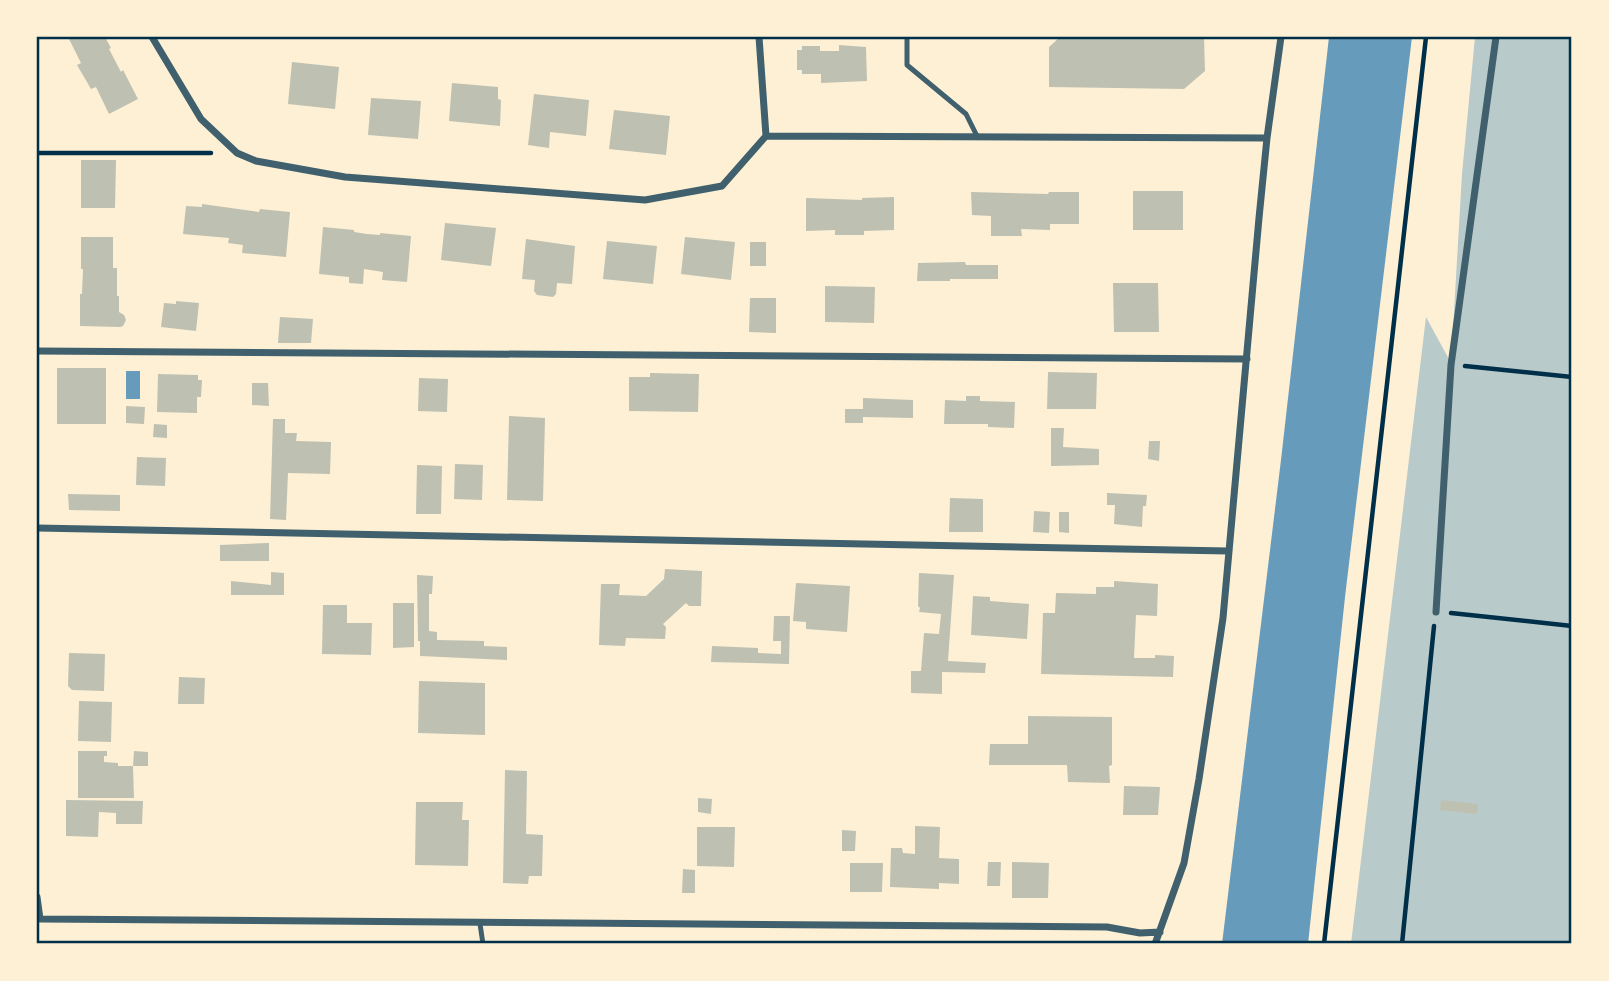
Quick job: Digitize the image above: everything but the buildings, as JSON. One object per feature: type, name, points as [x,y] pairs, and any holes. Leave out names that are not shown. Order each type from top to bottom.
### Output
[{"type":"street","points":[[152,37],[201,119],[237,153],[257,161],[345,177],[645,200],[722,186],[766,136],[759,37]]},
{"type":"street","points":[[1155,944],[1184,863],[1223,618],[1267,138],[1281,37]]},
{"type":"street","points":[[1436,612],[1451,365],[1496,37]]},
{"type":"street","points":[[766,136],[1267,138]]},
{"type":"street","points":[[37,351],[1247,359]]},
{"type":"street","points":[[37,528],[1228,551]]},
{"type":"street","points":[[37,897],[40,919],[1107,927],[1140,933],[1160,932]]},
{"type":"lane","points":[[907,37],[907,65],[966,114],[977,136]]},
{"type":"lane","points":[[480,923],[482,944]]},
{"type":"path","points":[[1324,944],[1426,37]]},
{"type":"path","points":[[37,153],[237,153]]},
{"type":"path","points":[[1451,365],[1572,377]]},
{"type":"path","points":[[1402,944],[1436,612],[1572,626]]},
{"type":"shaded area","points":[[1475,37],[1572,37],[1572,944],[1351,944],[1426,317],[1451,363],[1462,174]]},
{"type":"water","points":[[1329,37],[1412,37],[1345,597],[1308,944],[1222,944],[1281,460]]},
{"type":"water","points":[[126,371],[140,371],[140,399],[126,399]]}]
